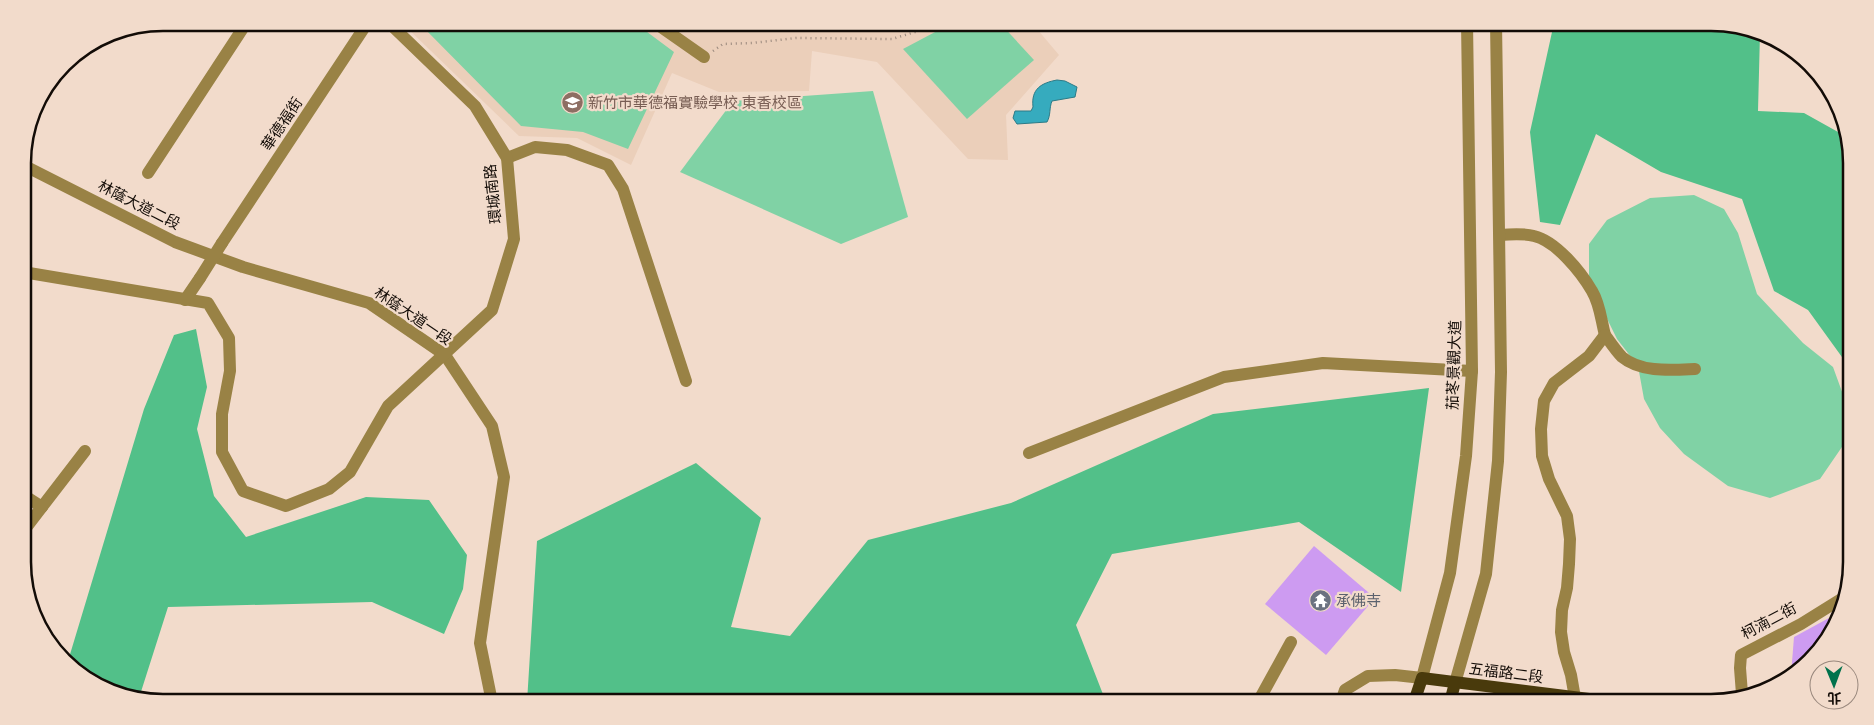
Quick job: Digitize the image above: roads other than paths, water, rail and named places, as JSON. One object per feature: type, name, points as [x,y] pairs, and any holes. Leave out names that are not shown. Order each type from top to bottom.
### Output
[{"type":"main road","name":"五福路二段","points":[[1422,678],[1536,693]]},
{"type":"main road","name":"茄苳景觀大道","points":[[1417,693],[1422,678]]},
{"type":"main road","points":[[1452,693],[1455,683]]},
{"type":"street","name":"茄苳景觀大道","points":[[1422,678],[1450,573],[1466,456],[1472,371],[1467,31]]},
{"type":"street","points":[[1455,683],[1486,574],[1498,461],[1501,372],[1496,31]]},
{"type":"street","points":[[148,173],[240,32]]},
{"type":"street","name":"華德福街","points":[[185,300],[361,32]]},
{"type":"street","name":"環城南路","points":[[185,300],[208,303],[229,338],[230,371],[222,414],[222,452],[243,490],[286,506],[329,489],[350,472],[388,406],[492,310],[514,239],[507,158],[475,106],[398,32]]},
{"type":"street","points":[[668,32],[704,57]]},
{"type":"street","points":[[507,158],[534,147],[567,150],[608,165],[623,189],[686,381]]},
{"type":"street","name":"林蔭大道二段","points":[[32,170],[175,242],[243,268]]},
{"type":"street","points":[[1500,235],[1535,236],[1548,242],[1565,256],[1592,291],[1599,309],[1605,335],[1622,357],[1638,366],[1670,370],[1695,369]]},
{"type":"street","name":"林蔭大道一段","points":[[243,268],[369,303],[445,355],[492,426],[504,477],[480,643],[490,694]]},
{"type":"street","points":[[32,273],[185,300]]},
{"type":"street","points":[[1574,693],[1561,632],[1562,610],[1567,588],[1569,531],[1567,516],[1549,479],[1542,456],[1541,429],[1544,401],[1554,382],[1589,356],[1597,348],[1605,335]]},
{"type":"street","points":[[1029,453],[1224,377],[1323,363],[1472,371]]},
{"type":"street","points":[[31,521],[86,451]]},
{"type":"street","points":[[31,500],[42,508]]},
{"type":"street","name":"柯湳二街","points":[[1742,690],[1741,655],[1801,624],[1837,602]]},
{"type":"street","points":[[1263,693],[1291,642]]},
{"type":"street","points":[[1344,693],[1345,690],[1368,676],[1395,675],[1422,678]]},
{"type":"water","points":[[1057,80],[1065,81],[1077,87],[1075,97],[1052,101],[1047,122],[1017,124],[1013,118],[1015,111],[1031,111],[1035,91],[1046,83]]},
{"type":"place","name":"新竹市華德福實驗學校 東香校區","points":[[572,103]]},
{"type":"place","name":"承佛寺","points":[[1320,601]]}]
